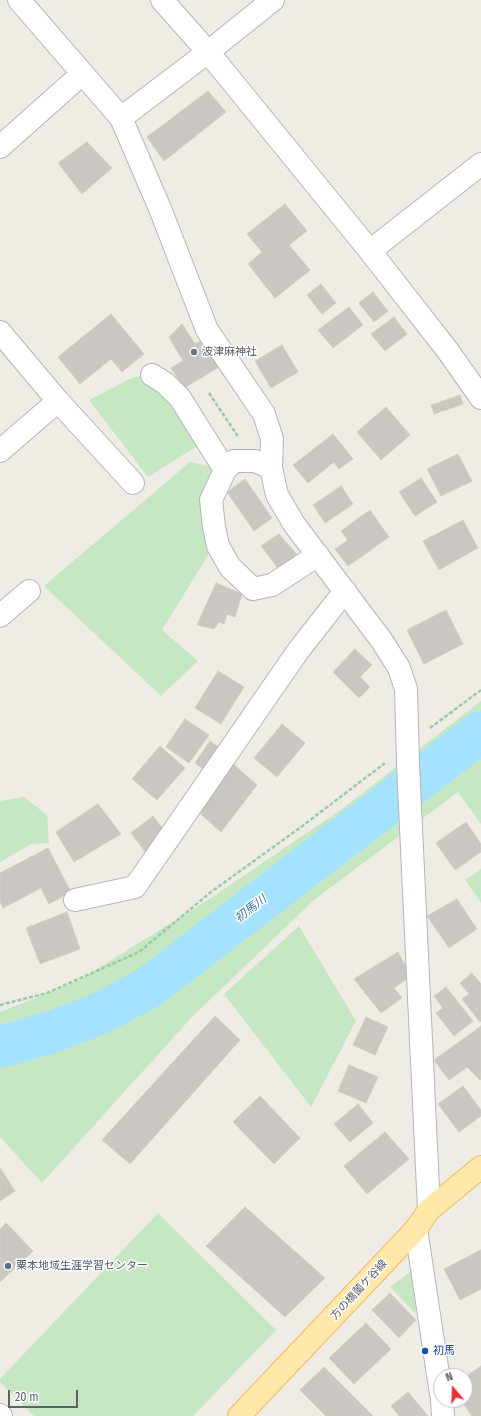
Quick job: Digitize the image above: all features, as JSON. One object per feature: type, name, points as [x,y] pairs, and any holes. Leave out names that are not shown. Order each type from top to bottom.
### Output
[{"type":"main road","name":"方の橋薗ケ谷線","points":[[239,1416],[416,1229],[429,1210],[481,1167]]},
{"type":"street","points":[[19,0],[121,118],[161,211],[207,330],[264,414],[272,439],[263,465],[277,495],[294,524],[382,641],[399,668],[406,689],[429,1210]]},
{"type":"street","points":[[162,0],[208,52],[370,251],[448,351],[481,398]]},
{"type":"street","points":[[121,118],[208,52],[273,0]]},
{"type":"street","points":[[0,147],[82,74]]},
{"type":"street","points":[[370,251],[481,164]]},
{"type":"street","points":[[0,332],[58,401],[133,484]]},
{"type":"street","points":[[152,375],[165,383],[180,398],[225,470]]},
{"type":"street","points":[[0,451],[58,401]]},
{"type":"street","points":[[263,465],[234,461],[225,470],[211,500],[218,546],[230,567],[247,585],[253,589],[272,585],[318,554]]},
{"type":"street","points":[[0,616],[30,591]]},
{"type":"street","points":[[75,900],[135,887],[298,651],[345,591]]},
{"type":"street","points":[[416,1229],[437,1368]]},
{"type":"path","points":[[209,393],[263,465]]},
{"type":"path","points":[[0,1005],[48,993],[138,952],[211,892],[301,827],[408,755],[481,690]]},
{"type":"green space","points":[[152,375],[202,443],[148,477],[89,400],[134,377]]},
{"type":"green space","points":[[190,462],[225,470],[210,552],[162,630],[198,661],[161,696],[44,586]]},
{"type":"green space","points":[[481,701],[481,824],[458,792],[314,900],[192,1017],[42,1183],[0,1137],[0,1012],[78,981],[214,896],[342,809]]},
{"type":"green space","points":[[24,797],[47,815],[49,843],[31,844],[0,862],[0,801]]},
{"type":"green space","points":[[481,869],[481,903],[465,880]]},
{"type":"green space","points":[[299,926],[356,1021],[311,1107],[224,994]]},
{"type":"green space","points":[[158,1213],[276,1330],[193,1416],[34,1416],[0,1382],[0,1379]]},
{"type":"green space","points":[[413,1270],[416,1314],[390,1287]]},
{"type":"building","points":[[208,91],[226,112],[164,161],[147,137]]},
{"type":"building","points":[[87,142],[112,168],[82,194],[58,163]]},
{"type":"building","points":[[285,204],[307,231],[289,245],[310,270],[275,298],[248,264],[262,252],[247,234]]},
{"type":"building","points":[[321,284],[336,303],[322,314],[307,295]]},
{"type":"building","points":[[373,292],[388,311],[374,322],[359,303]]},
{"type":"building","points":[[349,307],[363,325],[333,348],[318,330]]},
{"type":"building","points":[[111,314],[144,354],[122,372],[111,359],[80,384],[58,357]]},
{"type":"building","points":[[394,317],[407,334],[385,351],[371,334]]},
{"type":"building","name":"波津麻神社","points":[[182,324],[195,344],[202,340],[219,367],[184,388],[171,368],[183,361],[169,337]]},
{"type":"building","points":[[282,345],[298,372],[271,388],[255,361]]},
{"type":"building","points":[[460,395],[463,404],[434,414],[431,405]]},
{"type":"building","points":[[386,407],[410,435],[381,460],[357,432]]},
{"type":"building","points":[[333,434],[353,459],[339,469],[334,462],[308,483],[293,465]]},
{"type":"building","points":[[458,454],[472,481],[441,496],[427,469]]},
{"type":"building","points":[[421,478],[437,502],[415,516],[399,492]]},
{"type":"building","points":[[245,479],[272,518],[254,531],[227,492]]},
{"type":"building","points":[[341,486],[353,504],[325,523],[313,505]]},
{"type":"building","points":[[370,510],[389,537],[348,566],[335,549],[348,540],[341,531]]},
{"type":"building","points":[[463,520],[478,548],[439,570],[423,541]]},
{"type":"building","points":[[279,534],[299,557],[281,572],[261,546]]},
{"type":"building","points":[[216,583],[242,594],[235,617],[227,614],[224,624],[219,622],[214,629],[197,625]]},
{"type":"building","points":[[446,610],[463,644],[424,664],[407,630]]},
{"type":"building","points":[[355,649],[372,665],[360,677],[370,687],[359,698],[333,672]]},
{"type":"building","points":[[218,671],[244,687],[221,724],[195,708]]},
{"type":"building","points":[[185,719],[209,735],[189,763],[166,747]]},
{"type":"building","points":[[282,724],[305,743],[277,777],[254,758]]},
{"type":"building","points":[[210,741],[223,750],[207,772],[195,763]]},
{"type":"building","points":[[160,746],[185,768],[157,800],[132,779]]},
{"type":"building","points":[[231,762],[257,785],[221,832],[194,808]]},
{"type":"building","points":[[98,804],[121,834],[74,862],[56,832]]},
{"type":"building","points":[[153,816],[169,837],[147,854],[131,833]]},
{"type":"building","points":[[466,822],[481,844],[481,852],[455,870],[436,843]]},
{"type":"building","points":[[48,848],[71,892],[49,904],[41,888],[3,908],[0,901],[0,873]]},
{"type":"building","points":[[457,899],[477,929],[449,948],[427,916]]},
{"type":"building","points":[[67,912],[80,949],[40,964],[26,928]]},
{"type":"building","points":[[398,952],[411,976],[394,988],[402,998],[381,1013],[354,979]]},
{"type":"building","points":[[472,973],[481,984],[480,1022],[462,999],[469,994],[460,983]]},
{"type":"building","points":[[446,987],[473,1021],[454,1036],[436,1013],[443,1008],[434,996]]},
{"type":"building","points":[[215,1016],[240,1040],[130,1164],[102,1140]]},
{"type":"building","points":[[366,1017],[388,1027],[375,1055],[353,1045]]},
{"type":"building","points":[[481,1026],[481,1079],[480,1080],[467,1067],[449,1080],[434,1060]]},
{"type":"building","points":[[349,1065],[378,1077],[366,1103],[338,1091]]},
{"type":"building","points":[[463,1086],[481,1110],[481,1116],[459,1132],[438,1104]]},
{"type":"building","points":[[260,1096],[300,1138],[274,1164],[233,1122]]},
{"type":"building","points":[[358,1104],[373,1123],[350,1142],[334,1124]]},
{"type":"building","points":[[385,1132],[409,1159],[367,1194],[344,1166]]},
{"type":"building","points":[[0,1168],[15,1191],[0,1201]]},
{"type":"building","points":[[245,1207],[325,1278],[285,1317],[206,1246]]},
{"type":"building","name":"粟本地域生涯学習センター","points":[[6,1223],[33,1251],[0,1282],[0,1229]]},
{"type":"building","points":[[481,1250],[481,1289],[460,1300],[444,1269]]},
{"type":"building","points":[[390,1293],[416,1320],[399,1338],[372,1310]]},
{"type":"building","points":[[366,1323],[391,1349],[354,1384],[329,1358]]},
{"type":"building","points":[[481,1366],[481,1416],[472,1416],[466,1408],[473,1408],[473,1372]]},
{"type":"building","points":[[324,1367],[373,1416],[326,1416],[300,1390]]},
{"type":"building","points":[[408,1392],[428,1416],[399,1416],[391,1406]]},
{"type":"waterway","name":"初馬川","points":[[0,1047],[55,1031],[103,1012],[148,988],[481,732]]},
{"type":"place","name":"波津麻神社","points":[[194,352]]},
{"type":"place","name":"粟本地域生涯学習センター","points":[[8,1266]]},
{"type":"place","name":"初馬","points":[[425,1351]]}]
